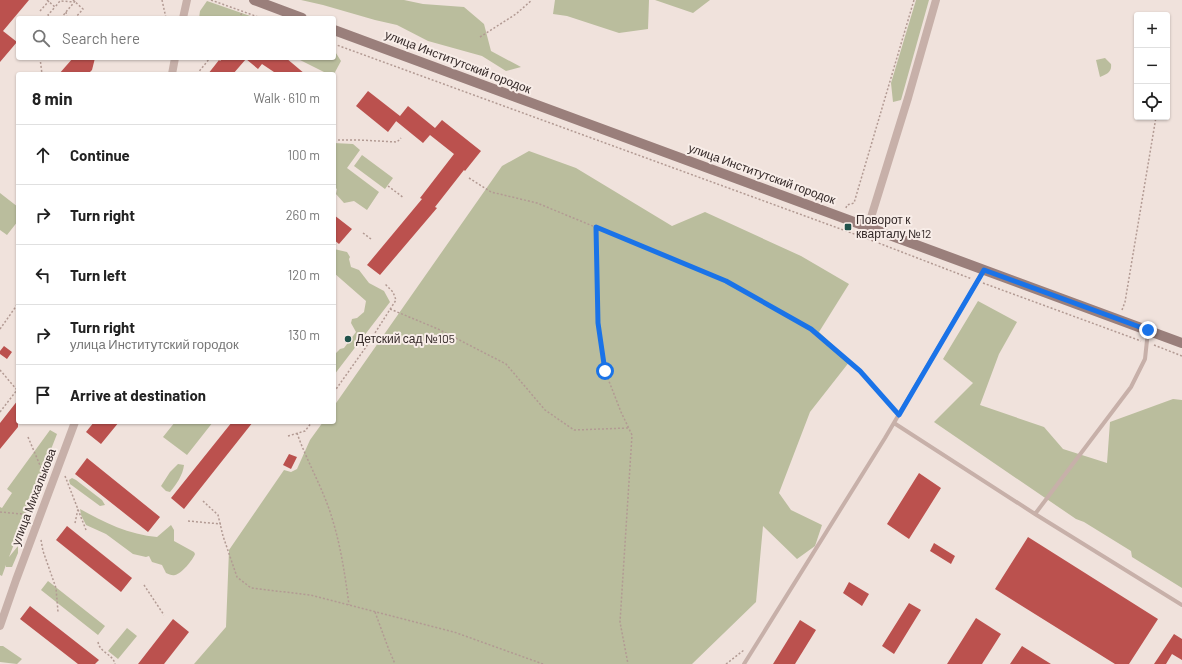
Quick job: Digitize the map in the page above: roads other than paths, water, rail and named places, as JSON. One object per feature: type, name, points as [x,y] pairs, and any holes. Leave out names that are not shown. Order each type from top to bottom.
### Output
[{"type":"street","points":[[184,16],[187,0]]},
{"type":"street","points":[[254,0],[297,16]]},
{"type":"street","points":[[868,227],[908,98],[936,0]]},
{"type":"street","name":"улица Институтский городок","points":[[336,31],[1182,343]]},
{"type":"street","points":[[172,72],[175,60]]},
{"type":"street","name":"улица Михалькова","points":[[0,626],[14,584],[74,424]]},
{"type":"lane","points":[[744,664],[899,415],[984,270]]},
{"type":"lane","points":[[1035,514],[1131,387],[1146,359],[1148,330]]},
{"type":"lane","points":[[894,423],[1035,514],[1182,605]]},
{"type":"place","name":"Поворот к кварталу №12","points":[[848,227]]},
{"type":"place","name":"Детский сад №105","points":[[348,339]]}]
